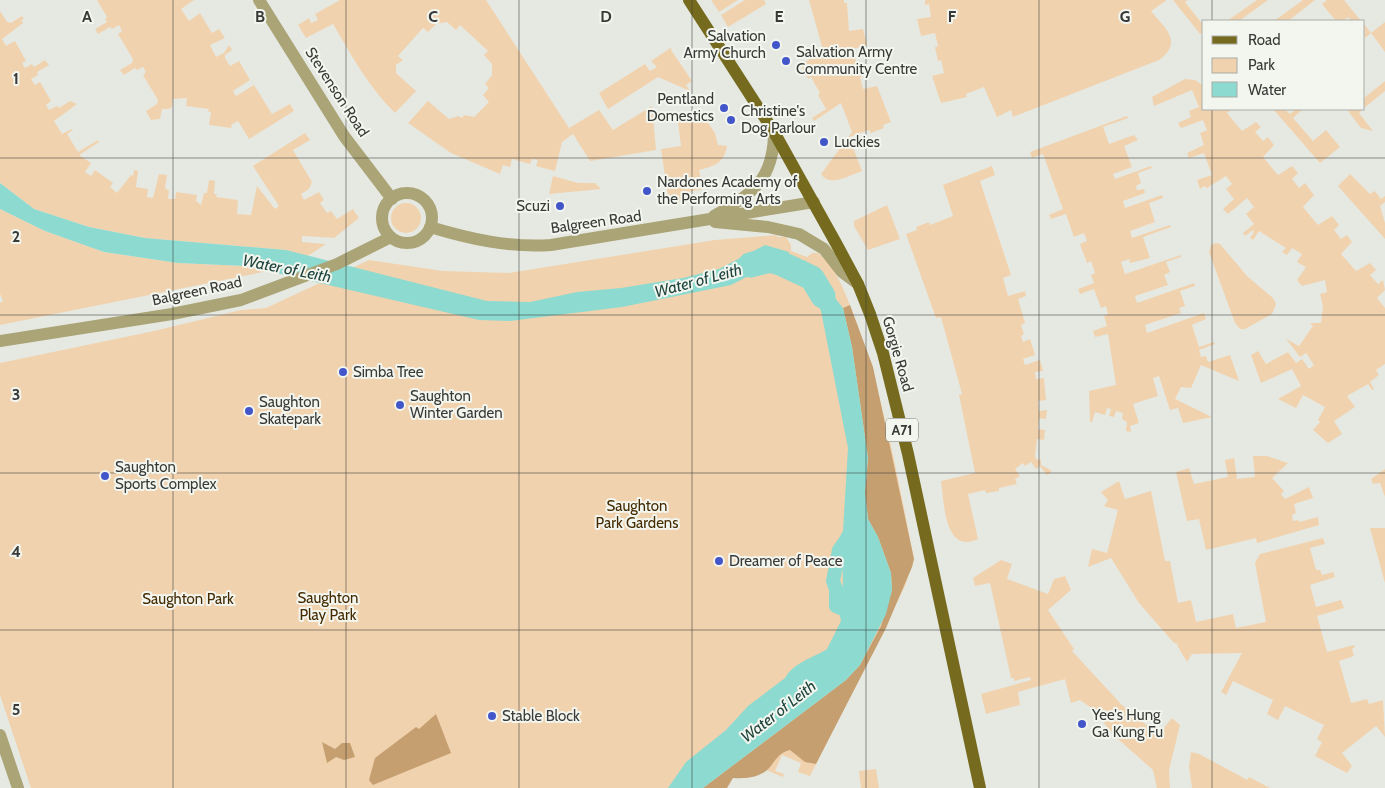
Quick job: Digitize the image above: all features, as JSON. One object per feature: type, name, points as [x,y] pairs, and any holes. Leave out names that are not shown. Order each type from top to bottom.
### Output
[{"type":"main road","name":"Gorgie Road","points":[[688,0],[774,132],[858,284],[883,354],[908,454],[980,788]]},
{"type":"street","name":"Stevenson Road","points":[[259,0],[344,136],[392,199]]},
{"type":"street","name":"Balgreen Road","points":[[708,220],[744,199],[760,184],[772,158],[774,132]]},
{"type":"street","points":[[412,194],[424,201],[431,213],[430,227],[422,238],[410,243],[396,241],[386,232],[382,218],[383,210],[392,199],[398,195],[412,194]]},
{"type":"street","name":"Balgreen Road","points":[[430,227],[487,241],[551,246],[814,202]]},
{"type":"street","points":[[708,220],[731,225],[768,227],[800,234],[824,249],[842,272],[858,284]]},
{"type":"street","name":"Balgreen Road","points":[[0,341],[208,308],[240,300],[285,285],[337,264],[391,237]]},
{"type":"street","points":[[0,735],[18,788]]},
{"type":"green space","points":[[97,0],[194,0],[181,9],[189,21],[200,13],[212,33],[219,29],[225,38],[210,45],[216,57],[224,53],[229,45],[232,50],[225,55],[225,58],[230,66],[239,61],[250,80],[233,91],[236,96],[254,85],[272,114],[290,104],[294,111],[249,139],[238,121],[231,125],[232,128],[209,125],[211,112],[208,112],[209,109],[186,106],[187,98],[173,99],[172,107],[162,109],[160,119],[151,120],[146,111],[157,104],[158,100],[143,75],[146,72],[143,67],[137,70],[135,68],[124,75],[120,70],[132,63],[133,59],[118,34],[122,31],[119,25],[112,29],[110,27],[98,34],[95,29],[107,22],[105,19],[107,17]]},
{"type":"green space","points":[[340,0],[486,0],[569,128],[599,110],[613,130],[652,106],[656,150],[590,161],[573,134],[562,142],[555,171],[536,166],[538,160],[532,159],[530,164],[512,159],[510,167],[503,165],[500,174],[451,153],[408,123],[428,101],[449,119],[458,116],[462,118],[464,115],[474,117],[489,102],[483,95],[489,88],[485,84],[492,75],[492,64],[484,55],[488,51],[460,25],[456,30],[447,22],[436,24],[428,32],[423,28],[398,56],[403,60],[396,65],[396,73],[416,91],[395,113],[369,82],[333,24],[306,38],[298,25],[309,18],[311,23],[318,20],[315,14]]},
{"type":"green space","points":[[711,0],[738,0],[719,12]]},
{"type":"green space","points":[[745,0],[764,0],[766,4],[728,27],[721,15]]},
{"type":"green space","points":[[809,0],[844,0],[844,3],[847,3],[849,31],[863,29],[867,45],[853,49],[856,61],[860,61],[863,76],[860,77],[863,89],[877,86],[891,122],[883,125],[884,128],[871,133],[869,130],[849,137],[862,171],[835,180],[825,178],[821,174],[852,132],[841,103],[814,121],[812,118],[826,109],[811,77],[808,79],[801,65],[823,50]]},
{"type":"green space","points":[[925,0],[1167,0],[1151,11],[1170,35],[1170,47],[1159,60],[1013,117],[1011,110],[997,117],[984,87],[966,94],[967,97],[941,103],[932,76],[944,73],[941,60],[938,61],[935,47],[938,46],[935,33],[921,36],[917,19],[931,17],[929,4],[925,5]]},
{"type":"green space","points":[[1173,0],[1188,0],[1185,2],[1202,23],[1202,32],[1200,34]]},
{"type":"green space","points":[[1257,0],[1268,0],[1240,20],[1228,20]]},
{"type":"green space","points":[[1303,0],[1315,0],[1289,20],[1275,20]]},
{"type":"green space","points":[[1327,0],[1344,0],[1360,20],[1350,20],[1348,17],[1344,20],[1335,20],[1322,4]]},
{"type":"green space","points":[[0,11],[7,22],[11,23],[22,16],[24,19],[21,20],[23,23],[2,39],[6,46],[15,41],[26,61],[22,63],[25,68],[32,64],[34,67],[45,60],[49,65],[37,72],[38,75],[31,79],[35,85],[40,82],[51,101],[46,105],[49,110],[57,106],[59,108],[70,101],[77,104],[54,121],[62,134],[73,130],[67,134],[78,152],[98,140],[99,142],[79,155],[91,163],[85,172],[91,176],[95,170],[113,183],[110,187],[117,193],[131,175],[133,176],[134,170],[138,171],[136,187],[148,189],[147,197],[153,198],[159,174],[167,175],[165,188],[169,191],[168,199],[175,199],[176,192],[197,195],[196,201],[201,205],[204,193],[207,193],[209,180],[215,181],[214,194],[217,194],[216,197],[238,200],[237,214],[251,215],[257,186],[275,209],[279,206],[253,166],[305,133],[310,140],[293,150],[312,182],[309,189],[301,194],[304,200],[319,192],[324,200],[320,203],[327,213],[331,211],[337,219],[353,209],[359,218],[334,238],[302,236],[302,242],[326,244],[306,257],[286,250],[145,238],[89,227],[34,209],[0,183]]},
{"type":"green space","points":[[1385,22],[1385,52],[1371,33]]},
{"type":"green space","points":[[1365,25],[1371,33],[1365,38]]},
{"type":"green space","points":[[672,47],[671,50],[692,81],[686,85],[690,91],[658,77],[608,109],[599,93],[645,64],[650,71],[657,67],[651,61]]},
{"type":"green space","points":[[1185,79],[1195,80],[1202,85],[1202,110],[1231,110],[1227,113],[1242,131],[1256,122],[1261,127],[1255,132],[1263,141],[1268,137],[1274,145],[1263,157],[1278,175],[1292,166],[1298,173],[1292,179],[1299,188],[1305,183],[1314,195],[1303,207],[1318,225],[1332,216],[1339,225],[1334,230],[1341,239],[1347,235],[1352,242],[1341,254],[1356,271],[1370,263],[1376,270],[1370,275],[1378,284],[1383,280],[1385,290],[1377,298],[1385,308],[1385,364],[1376,370],[1379,375],[1370,382],[1374,389],[1372,390],[1368,384],[1347,396],[1355,407],[1334,421],[1342,434],[1328,443],[1313,430],[1320,422],[1318,420],[1325,407],[1303,395],[1296,408],[1278,399],[1301,386],[1292,369],[1261,383],[1251,355],[1258,351],[1266,364],[1288,352],[1296,363],[1302,359],[1309,369],[1314,365],[1306,353],[1300,357],[1286,339],[1299,346],[1313,326],[1310,323],[1321,323],[1323,306],[1320,294],[1327,292],[1325,280],[1302,286],[1297,280],[1306,267],[1297,262],[1302,254],[1292,248],[1287,255],[1282,252],[1286,248],[1259,231],[1253,240],[1250,238],[1254,232],[1253,230],[1245,236],[1243,233],[1254,224],[1246,214],[1254,207],[1247,198],[1228,214],[1223,209],[1234,199],[1226,189],[1232,184],[1226,176],[1207,188],[1204,186],[1200,189],[1197,180],[1212,175],[1204,153],[1189,158],[1187,153],[1204,145],[1200,133],[1207,130],[1203,120],[1181,128],[1178,123],[1191,117],[1189,111],[1199,107],[1192,90],[1154,106],[1152,97]]},
{"type":"green space","points":[[1385,81],[1385,91],[1365,107],[1365,97]]},
{"type":"green space","points":[[698,108],[715,133],[718,145],[727,146],[726,152],[718,163],[699,170],[703,189],[688,192],[689,200],[669,203],[661,149],[681,146],[678,122]]},
{"type":"green space","points":[[1274,110],[1286,110],[1290,114],[1295,110],[1302,110],[1293,118],[1313,141],[1326,130],[1340,147],[1320,163]]},
{"type":"green space","points":[[1362,110],[1359,113],[1373,131],[1361,128],[1348,111]]},
{"type":"green space","points":[[1127,116],[1128,118],[1103,127],[1109,144],[1134,135],[1138,140],[1124,146],[1132,167],[1113,174],[1115,179],[1151,166],[1152,168],[1138,173],[1141,183],[1136,186],[1137,190],[1144,189],[1145,193],[1123,201],[1125,208],[1162,195],[1163,198],[1149,203],[1155,222],[1130,231],[1132,238],[1170,225],[1171,227],[1143,237],[1150,258],[1130,263],[1129,259],[1121,262],[1125,274],[1181,255],[1181,257],[1166,262],[1170,272],[1164,275],[1168,285],[1135,296],[1137,303],[1194,283],[1195,286],[1180,291],[1185,306],[1179,308],[1181,313],[1145,325],[1147,333],[1204,313],[1206,319],[1192,325],[1199,347],[1214,342],[1215,344],[1199,350],[1201,357],[1206,356],[1208,362],[1230,355],[1239,381],[1201,365],[1191,388],[1181,387],[1175,399],[1212,417],[1183,423],[1178,408],[1170,410],[1159,376],[1153,378],[1158,396],[1133,404],[1139,423],[1130,426],[1131,432],[1126,431],[1127,422],[1122,419],[1123,413],[1116,411],[1114,417],[1109,416],[1111,409],[1107,408],[1105,415],[1095,412],[1092,422],[1090,422],[1089,391],[1116,385],[1108,334],[1095,337],[1093,331],[1107,326],[1104,316],[1108,314],[1106,306],[1101,308],[1094,289],[1080,294],[1078,289],[1094,283],[1091,275],[1095,273],[1091,261],[1087,263],[1080,244],[1087,241],[1084,233],[1074,237],[1066,214],[1051,219],[1049,215],[1063,209],[1043,154],[1032,158],[1030,152]]},
{"type":"green space","points":[[992,166],[995,175],[980,181],[1011,275],[1003,278],[1008,296],[1025,291],[1026,296],[1018,299],[1025,323],[1021,325],[1024,334],[1021,336],[1023,342],[1030,339],[1035,355],[1023,359],[1025,365],[1040,360],[1043,371],[1035,372],[1036,379],[1044,378],[1046,400],[1038,401],[1039,411],[1047,410],[1046,419],[1039,418],[1038,429],[1045,430],[1044,440],[1037,439],[1035,456],[1036,459],[1041,460],[1041,465],[1052,471],[1047,475],[1040,466],[1036,469],[1031,462],[1025,466],[1023,463],[1015,469],[1020,476],[1015,479],[1017,484],[999,488],[999,491],[986,493],[985,490],[968,494],[978,539],[967,542],[958,540],[948,524],[941,481],[975,473],[959,395],[962,394],[941,317],[936,318],[906,234],[917,230],[916,227],[929,222],[930,225],[953,216],[943,185]]},
{"type":"green space","points":[[1350,174],[1370,194],[1375,191],[1381,199],[1385,196],[1385,202],[1380,206],[1385,223],[1385,239],[1338,186]]},
{"type":"green space","points":[[553,176],[578,183],[595,183],[601,189],[549,194]]},
{"type":"green space","points":[[406,203],[417,207],[421,218],[417,229],[406,233],[395,229],[391,218],[395,207]]},
{"type":"green space","points":[[887,205],[900,239],[868,250],[854,226],[854,221]]},
{"type":"green space","points":[[0,209],[45,231],[104,252],[178,263],[246,266],[268,271],[0,325],[0,303],[3,301],[0,294]]},
{"type":"green space","name":"Saughton Park Gardens","points":[[777,235],[777,237],[786,237],[791,245],[791,251],[807,257],[812,253],[818,253],[832,268],[846,294],[875,380],[896,469],[914,559],[905,586],[810,776],[798,772],[801,763],[782,755],[775,771],[784,774],[783,777],[749,763],[709,788],[31,788],[0,695],[0,363],[154,331],[241,310],[266,308],[369,260],[443,271],[509,273],[715,240]]},
{"type":"green space","points":[[1220,244],[1247,276],[1273,298],[1276,304],[1272,314],[1245,329],[1240,329],[1235,323],[1209,252],[1211,245]]},
{"type":"green space","points":[[1253,456],[1267,456],[1288,463],[1272,478],[1284,491],[1281,494],[1285,499],[1309,487],[1313,498],[1294,504],[1296,513],[1292,515],[1293,521],[1299,520],[1299,522],[1318,517],[1319,525],[1257,543],[1256,538],[1206,550],[1199,519],[1187,521],[1176,472],[1189,468],[1194,484],[1228,477],[1225,460],[1234,458],[1237,479],[1255,477]]},
{"type":"green space","points":[[1385,469],[1385,497],[1380,483],[1373,484],[1371,479]]},
{"type":"green space","points":[[1119,481],[1125,499],[1151,491],[1165,561],[1170,561],[1178,603],[1191,600],[1196,622],[1233,614],[1236,628],[1266,622],[1255,563],[1260,554],[1323,538],[1325,544],[1310,548],[1316,570],[1320,570],[1322,575],[1333,572],[1335,577],[1310,585],[1316,607],[1341,600],[1344,608],[1317,616],[1327,652],[1354,645],[1355,647],[1352,649],[1354,656],[1339,661],[1351,703],[1367,699],[1369,704],[1383,700],[1385,737],[1376,726],[1342,753],[1352,766],[1347,773],[1315,756],[1322,742],[1317,739],[1324,725],[1285,706],[1278,720],[1267,714],[1273,700],[1233,681],[1226,695],[1221,692],[1242,653],[1192,654],[1187,662],[1178,644],[1174,643],[1139,603],[1111,558],[1088,567],[1092,549],[1107,553],[1118,510],[1104,506],[1108,500],[1101,492]]},
{"type":"green space","points":[[1370,528],[1385,528],[1385,583]]},
{"type":"green space","points":[[1001,560],[1012,564],[1007,579],[1048,594],[1054,579],[1065,576],[1071,590],[1048,610],[1074,649],[1072,651],[1122,705],[1156,733],[1159,734],[1172,718],[1180,725],[1169,770],[1170,788],[1157,788],[1153,770],[1118,739],[1090,707],[1080,700],[1071,703],[1065,679],[1018,692],[1020,705],[986,714],[981,694],[1031,680],[1030,677],[1014,681],[1014,678],[1011,678],[990,583],[975,586],[973,578]]},
{"type":"green space","points":[[1191,752],[1199,754],[1247,780],[1249,777],[1270,788],[1192,788],[1189,767]]},
{"type":"green space","points":[[876,769],[879,788],[861,788],[859,771]]},
{"type":"shaded area","points":[[850,305],[873,367],[914,559],[912,567],[886,628],[816,764],[805,762],[790,750],[781,754],[766,771],[758,776],[733,778],[727,788],[703,788],[846,680],[860,665],[881,626],[892,590],[891,573],[878,537],[868,519],[865,493],[868,458],[852,347],[843,308]]},
{"type":"shaded area","points":[[436,714],[451,753],[373,785],[369,780],[375,758],[416,727],[419,729]]},
{"type":"shaded area","points":[[322,742],[335,749],[342,743],[350,743],[355,757],[344,760],[336,757],[327,763]]},
{"type":"water","points":[[0,183],[34,209],[89,227],[145,238],[286,250],[487,301],[530,302],[577,292],[621,288],[683,278],[719,269],[765,245],[789,252],[780,272],[776,274],[762,269],[731,285],[622,307],[510,321],[479,320],[246,266],[178,263],[104,252],[45,231],[0,209]]},
{"type":"water","points":[[805,260],[843,308],[852,347],[868,458],[865,493],[868,519],[878,537],[891,573],[892,590],[886,614],[860,665],[846,680],[703,788],[668,788],[686,762],[726,730],[748,706],[785,678],[793,668],[827,649],[841,621],[838,607],[843,584],[842,557],[845,550],[838,540],[843,531],[848,448],[821,311],[812,289],[797,282]]},
{"type":"waterway","name":"Water of Leith","points":[[750,265],[770,260],[780,263],[812,278],[823,296]]},
{"type":"waterway","points":[[854,535],[849,536],[839,550],[833,581],[836,589],[836,606],[855,614]]},
{"type":"place","name":"Salvation Army Church","points":[[776,45]]},
{"type":"place","name":"Salvation Army Community Centre","points":[[786,61]]},
{"type":"place","name":"Pentland Domestics","points":[[724,108]]},
{"type":"place","name":"Christine's Dog Parlour","points":[[731,120]]},
{"type":"place","name":"Luckies","points":[[824,142]]},
{"type":"place","name":"Nardones Academy of the Performing Arts","points":[[647,191]]},
{"type":"place","name":"Scuzi","points":[[560,206]]},
{"type":"place","name":"Simba Tree","points":[[343,372]]},
{"type":"place","name":"Saughton Winter Garden","points":[[400,405]]},
{"type":"place","name":"Saughton Skatepark","points":[[249,411]]},
{"type":"place","name":"Saughton Sports Complex","points":[[105,476]]},
{"type":"place","name":"Dreamer of Peace","points":[[719,561]]},
{"type":"place","name":"Stable Block","points":[[492,716]]},
{"type":"place","name":"Yee's Hung Ga Kung Fu","points":[[1082,724]]},
{"type":"park label","name":"Saughton Park","points":[[188,599]]},
{"type":"park label","name":"Saughton Play Park","points":[[328,606]]}]
